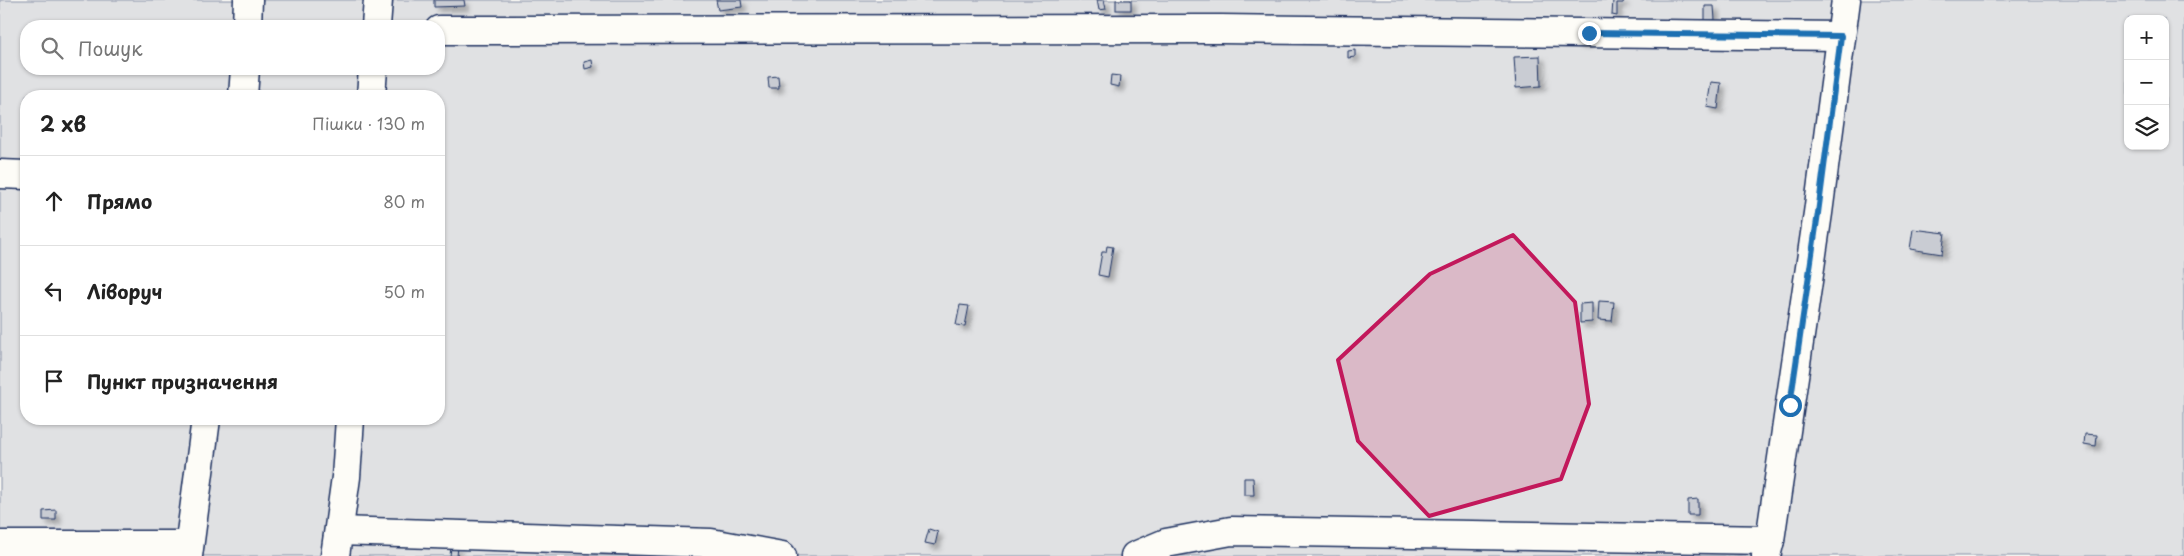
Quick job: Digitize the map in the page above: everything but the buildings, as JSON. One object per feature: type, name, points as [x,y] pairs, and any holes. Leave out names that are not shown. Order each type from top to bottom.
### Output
[{"type":"street","points":[[247,20],[248,0]]},
{"type":"street","points":[[376,20],[378,0]]},
{"type":"street","points":[[1135,556],[1166,544],[1231,531],[1768,548],[1818,213],[1846,0]]},
{"type":"street","points":[[445,30],[1221,29],[1841,36]]},
{"type":"street","points":[[243,90],[245,75]]},
{"type":"street","points":[[371,90],[373,75]]},
{"type":"street","points":[[0,174],[20,175]]},
{"type":"street","points":[[0,545],[188,551],[205,425]]},
{"type":"street","points":[[350,425],[346,477],[337,544],[711,543],[782,556]]},
{"type":"highlighted area","points":[[1513,235],[1575,302],[1589,404],[1561,479],[1429,516],[1358,441],[1338,360],[1430,274]]},
{"type":"shaded area","points":[[0,0],[2184,0],[2184,556],[0,556]]},
{"type":"route","points":[[1589,33],[1841,36],[1790,405]]}]
